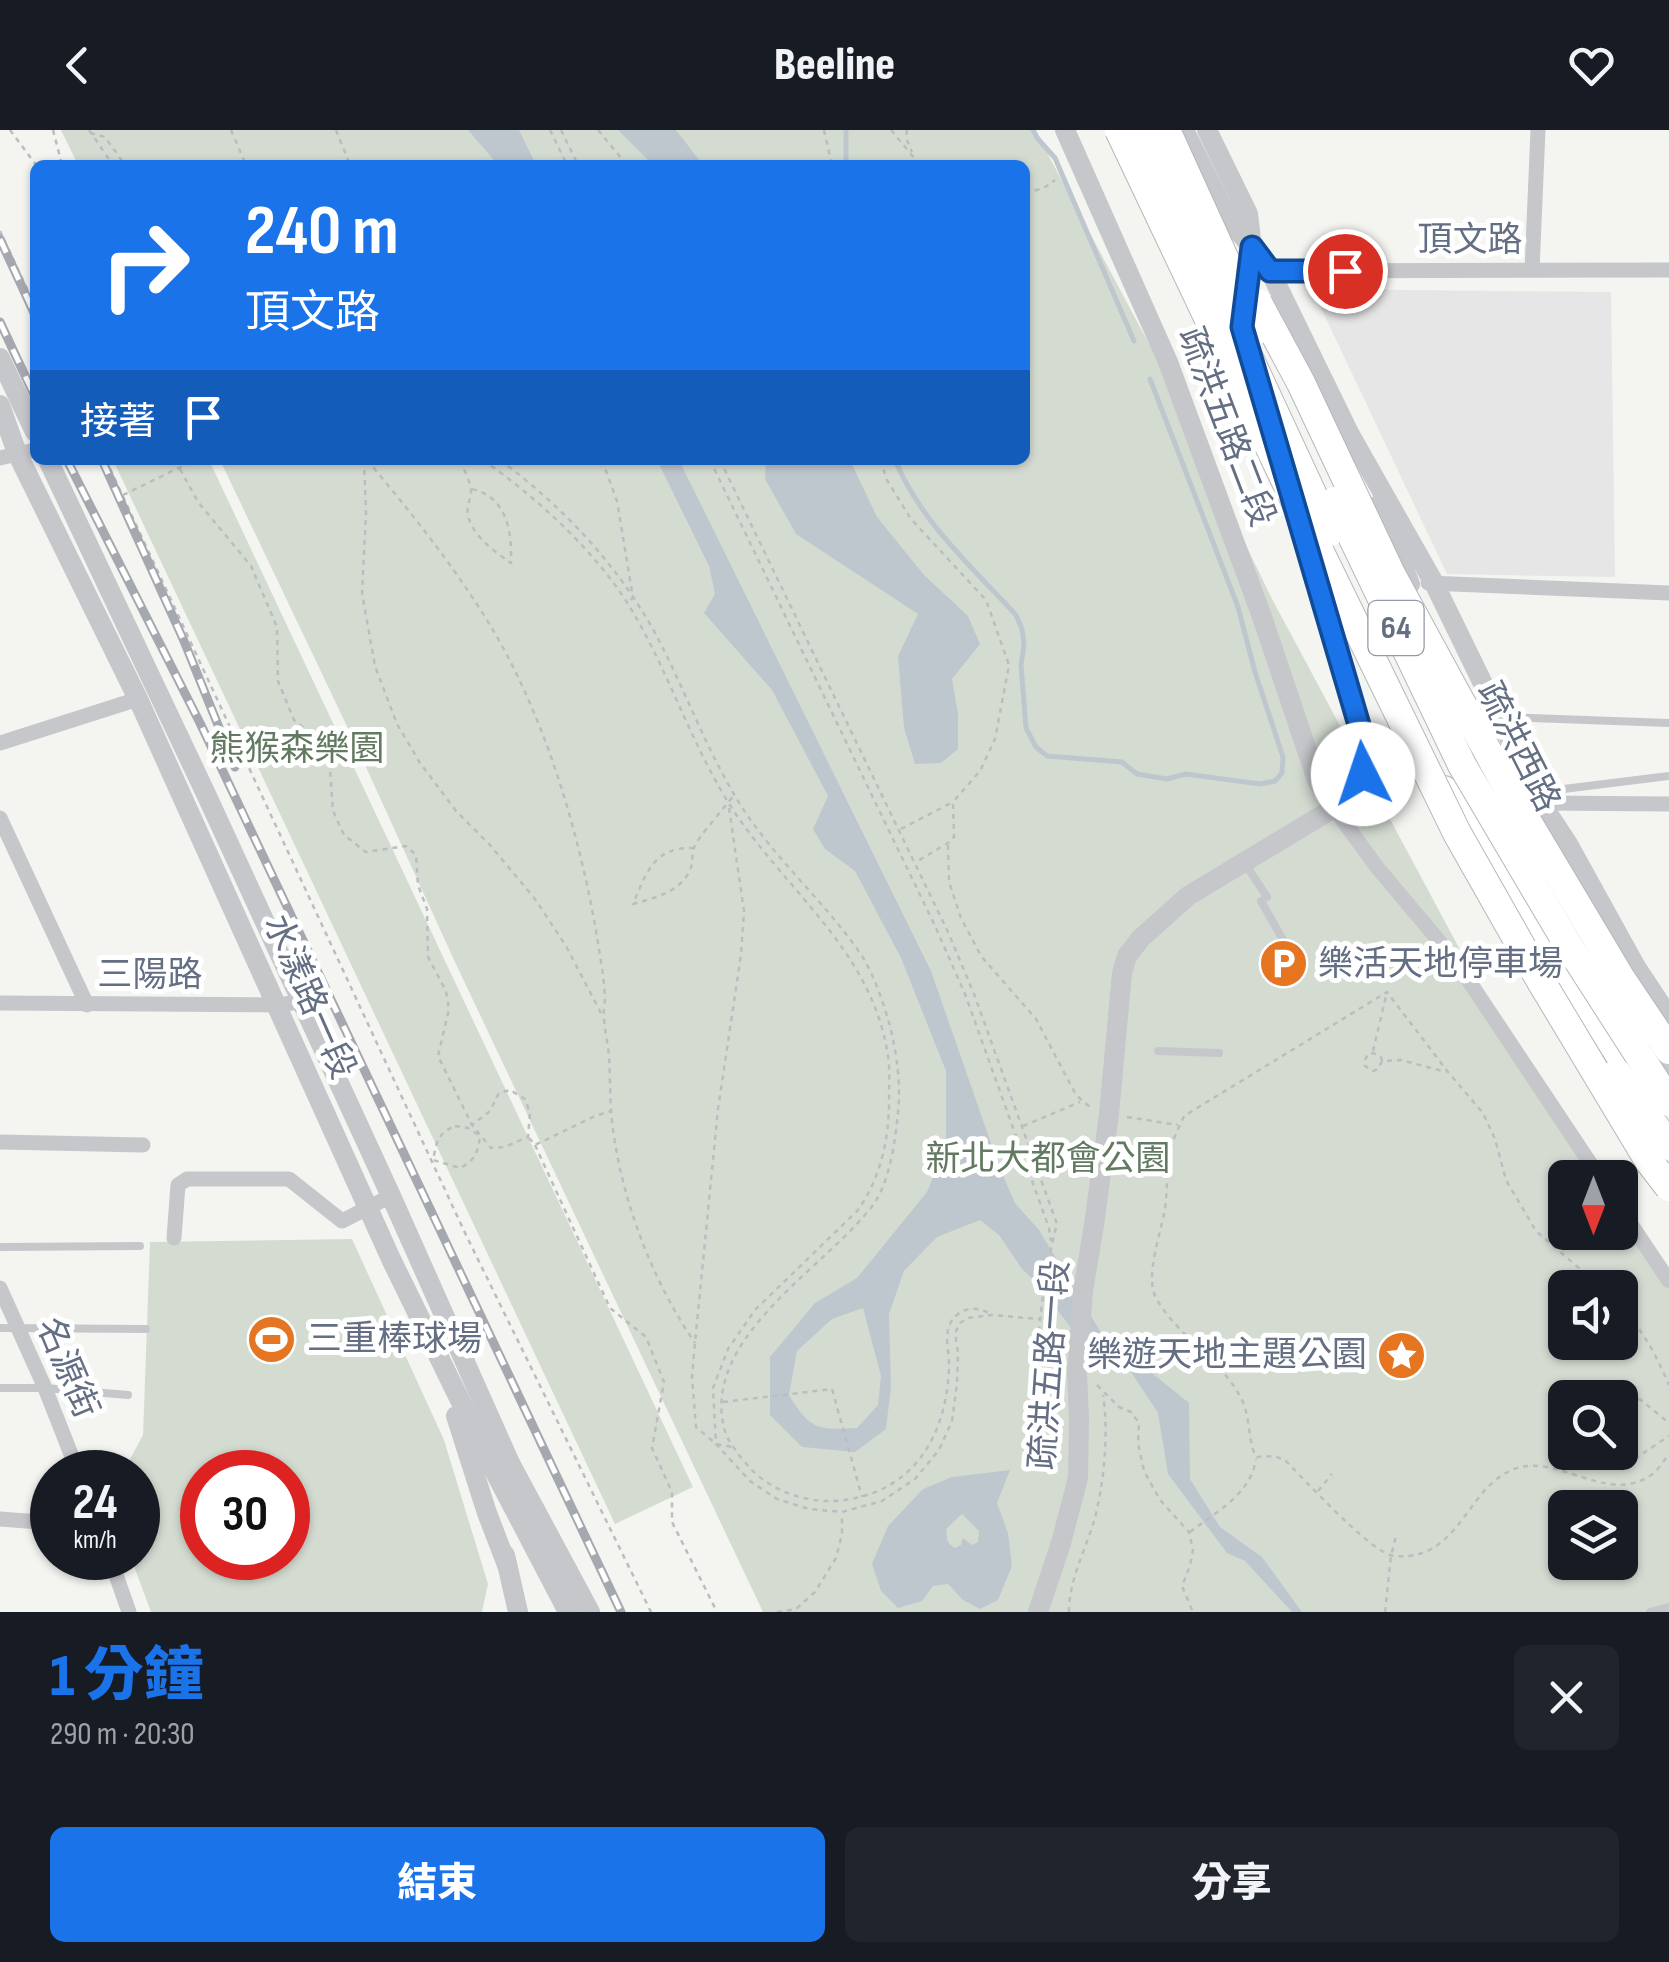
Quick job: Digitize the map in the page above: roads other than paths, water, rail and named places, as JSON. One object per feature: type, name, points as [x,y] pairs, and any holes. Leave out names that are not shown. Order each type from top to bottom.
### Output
[{"type":"highway","points":[[1119,130],[1456,833],[1649,1161],[1669,1187]]},
{"type":"highway","name":"64","points":[[1143,130],[1394,673],[1487,855],[1613,1068],[1669,1146]]},
{"type":"highway","name":"64","points":[[1166,130],[1452,747],[1570,948],[1669,1102]]},
{"type":"highway","points":[[1182,166],[1302,383],[1391,574],[1512,796],[1669,1050]]},
{"type":"highway","points":[[1426,769],[1503,872],[1669,1130]]},
{"type":"street","name":"疏洪五路二段","points":[[1065,130],[1168,362],[1317,780],[1334,808]]},
{"type":"street","name":"疏洪西路","points":[[1184,130],[1230,222],[1270,271],[1349,433],[1434,583],[1539,798],[1669,1017]]},
{"type":"street","name":"疏洪西路","points":[[1207,130],[1248,214],[1252,247]]},
{"type":"street","points":[[1532,270],[1538,130]]},
{"type":"street","points":[[1252,247],[1242,327],[1366,748],[1363,774],[1356,790],[1334,808],[1376,866],[1455,960],[1588,1160]]},
{"type":"street","name":"頂文路","points":[[1270,271],[1669,270]]},
{"type":"street","points":[[0,358],[30,421]]},
{"type":"street","name":"水漾路一段","points":[[0,405],[17,454],[138,699],[432,1343],[584,1610]]},
{"type":"street","name":"疏洪西路","points":[[1349,433],[1472,735],[1569,910],[1669,1072]]},
{"type":"street","name":"水漾路一段","points":[[50,465],[392,1196],[504,1470]]},
{"type":"street","points":[[1409,582],[1669,592]]},
{"type":"street","points":[[0,743],[138,699]]},
{"type":"street","points":[[1539,798],[1669,804]]},
{"type":"street","name":"疏洪五路一段","points":[[1038,1612],[1078,1478],[1077,1373],[1083,1292],[1127,956],[1141,938],[1188,896],[1334,808]]},
{"type":"street","points":[[0,818],[87,1005]]},
{"type":"street","name":"三陽路","points":[[0,1003],[300,1002]]},
{"type":"street","points":[[0,1142],[143,1145]]},
{"type":"street","points":[[174,1238],[178,1184],[188,1179],[289,1179],[342,1221],[392,1196]]},
{"type":"street","points":[[1638,1235],[1669,1281]]},
{"type":"street","name":"名源街","points":[[0,1288],[69,1450]]},
{"type":"street","points":[[432,1343],[507,1566]]},
{"type":"street","points":[[504,1470],[498,1528],[512,1606]]},
{"type":"street","points":[[0,1520],[30,1522]]},
{"type":"street","points":[[117,1580],[128,1612]]},
{"type":"lane","points":[[1500,717],[1669,723]]},
{"type":"lane","points":[[1539,798],[1669,776]]},
{"type":"lane","points":[[1244,861],[1291,954]]},
{"type":"lane","points":[[1158,1051],[1219,1053]]},
{"type":"lane","points":[[0,1248],[140,1246]]},
{"type":"lane","points":[[0,1328],[146,1329]]},
{"type":"lane","points":[[0,1388],[128,1394]]},
{"type":"lane","points":[[1650,1612],[1669,1606]]},
{"type":"waterway","points":[[846,130],[846,160]]},
{"type":"waterway","points":[[1033,130],[1055,158],[1134,341]]},
{"type":"waterway","points":[[898,465],[933,523],[1016,615],[1024,645],[1021,665],[1026,728],[1036,747],[1047,756],[1122,762],[1137,774],[1167,779],[1186,774],[1260,784],[1275,781],[1282,773],[1283,757],[1238,607],[1150,379]]},
{"type":"railway","points":[[0,239],[30,304]]},
{"type":"railway","points":[[0,322],[30,386]]},
{"type":"railway","points":[[70,465],[200,723],[621,1612]]},
{"type":"railway","points":[[104,465],[184,641],[235,767]]},
{"type":"place","name":"樂活天地停車場","points":[[1283,964]]},
{"type":"place","name":"三重棒球場","points":[[272,1339]]},
{"type":"place","name":"樂遊天地主題公園","points":[[1402,1355]]},
{"type":"park label","name":"熊猴森樂園","points":[[297,749]]},
{"type":"park label","name":"新北大都會公園","points":[[1048,1159]]}]
